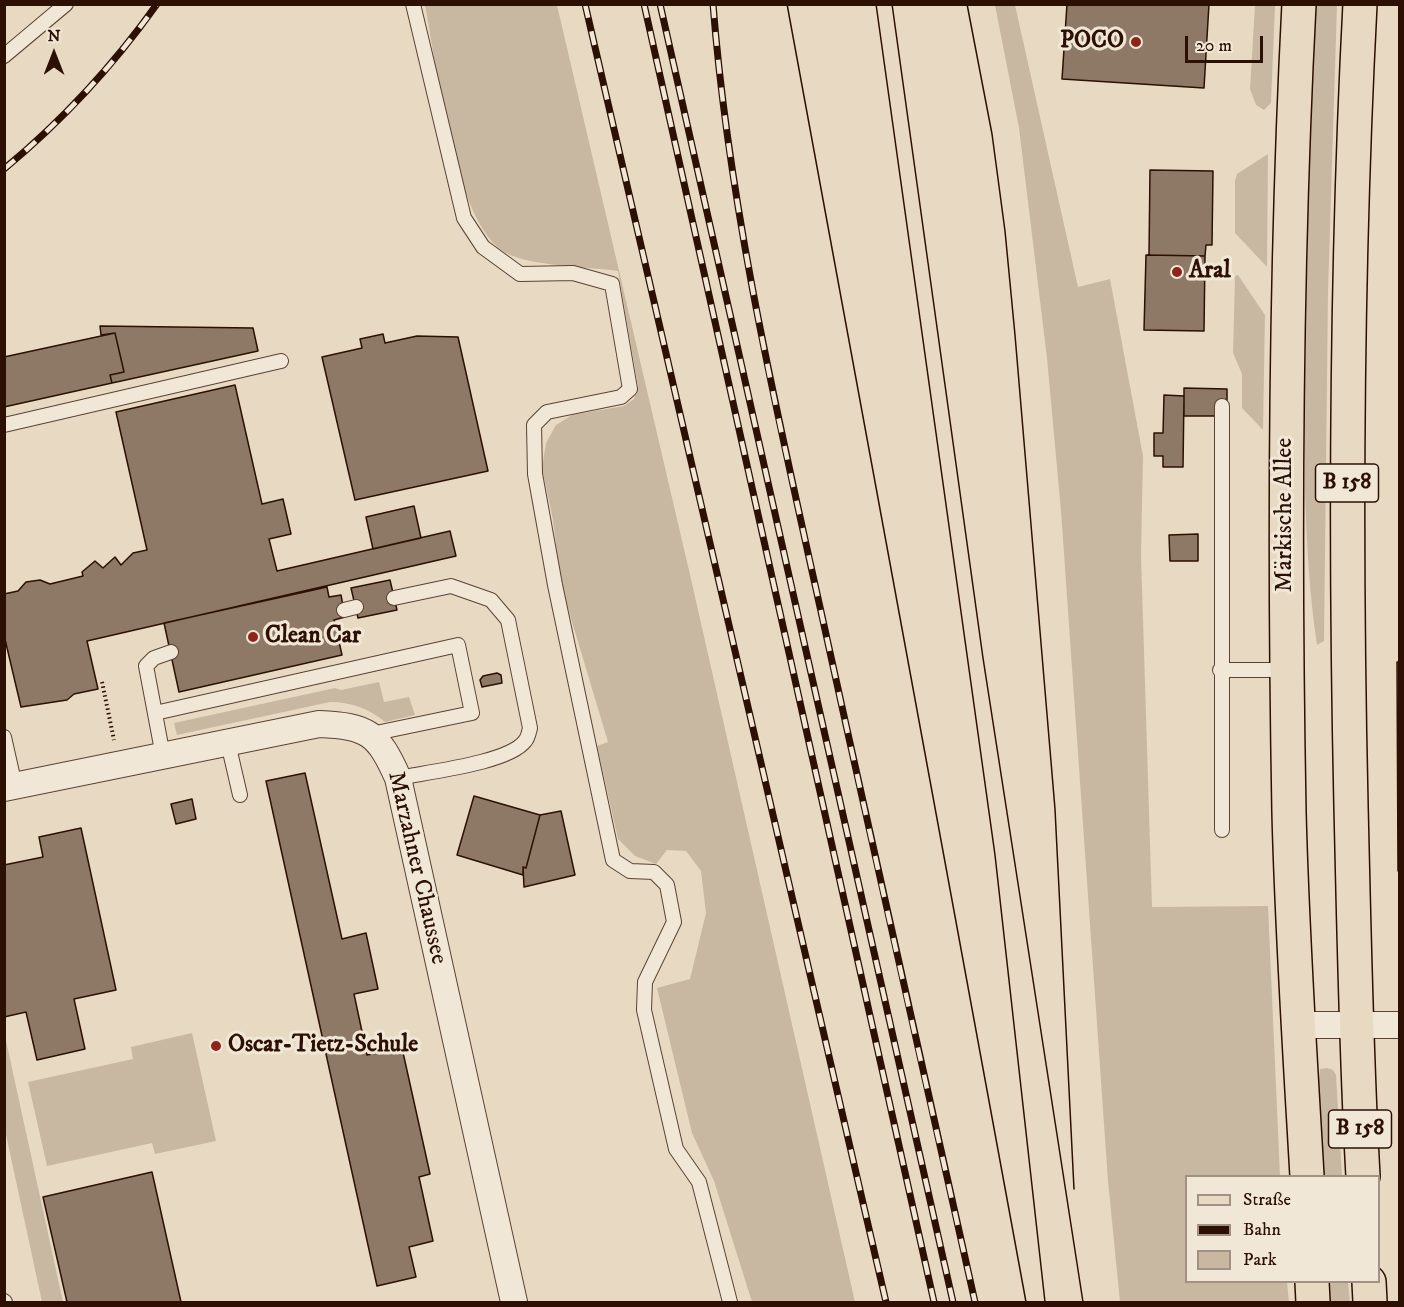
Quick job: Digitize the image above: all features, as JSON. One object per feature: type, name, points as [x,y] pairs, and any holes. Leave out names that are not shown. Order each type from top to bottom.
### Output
[{"type":"main road","name":"Märkische Allee","points":[[1299,4],[1288,308],[1285,526],[1289,814],[1306,1175]]},
{"type":"main road","name":"B 158","points":[[1360,4],[1348,299],[1346,467],[1357,1025],[1363,1175]]},
{"type":"main road","points":[[1312,1283],[1313,1302]]},
{"type":"main road","points":[[1369,1283],[1370,1302]]},
{"type":"street","points":[[10,787],[319,724],[346,725],[371,734]]},
{"type":"street","name":"Marzahner Chaussee","points":[[371,734],[389,757],[398,778],[514,1302]]},
{"type":"street","points":[[1299,1025],[1400,1024]]},
{"type":"lane","points":[[4,56],[66,4]]},
{"type":"lane","points":[[412,4],[464,218],[483,246],[520,274],[573,273],[612,284],[630,388],[621,397],[547,412],[534,425],[535,474],[555,585],[613,860],[630,871],[654,873],[667,885],[674,922],[645,982],[644,1010],[676,1149],[699,1182],[730,1302]]},
{"type":"lane","points":[[4,425],[281,361]]},
{"type":"lane","points":[[1222,405],[1220,670],[1222,830]]},
{"type":"lane","points":[[394,598],[452,586],[491,600],[508,620],[530,728],[526,741],[513,751],[498,758],[398,778]]},
{"type":"lane","points":[[155,713],[458,645],[472,713],[371,734]]},
{"type":"lane","points":[[163,756],[147,666],[154,658],[171,652]]},
{"type":"lane","points":[[1220,670],[1288,670]]},
{"type":"lane","points":[[4,737],[10,787]]},
{"type":"lane","points":[[228,743],[240,795]]},
{"type":"path","points":[[102,682],[115,743]]},
{"type":"green space","points":[[425,5],[557,5],[691,579],[855,1302],[752,1302],[714,1181],[692,1133],[657,988],[690,979],[706,913],[701,871],[686,851],[667,850],[656,864],[635,856],[618,839],[597,746],[608,742],[561,585],[553,520],[542,468],[546,443],[556,425],[572,415],[624,406],[634,399],[638,386],[618,271],[530,261],[506,253],[488,237],[473,210],[460,177],[442,101]]},
{"type":"green space","points":[[995,5],[1015,5],[1078,287],[1110,279],[1143,456],[1141,555],[1152,907],[1268,906],[1280,1175],[1185,1175],[1185,1283],[1287,1283],[1289,1302],[1120,1302],[1108,1181],[1061,511],[1047,358],[1019,128]]},
{"type":"green space","points":[[1255,5],[1275,5],[1271,103],[1264,110],[1256,105],[1250,89]]},
{"type":"green space","points":[[1316,5],[1337,5],[1328,293],[1324,641],[1317,645],[1306,528],[1305,450],[1309,168]]},
{"type":"green space","points":[[1268,154],[1267,267],[1235,233],[1235,181],[1237,174]]},
{"type":"green space","points":[[1238,275],[1265,315],[1263,430],[1242,408],[1242,374],[1233,353],[1235,276]]},
{"type":"green space","points":[[379,682],[384,702],[409,697],[415,715],[385,722],[359,707],[330,702],[177,735],[174,723],[335,688],[341,690]]},
{"type":"green space","points":[[192,1033],[216,1141],[155,1154],[152,1143],[47,1166],[28,1082],[133,1059],[131,1047]]},
{"type":"green space","points":[[4,1036],[63,1302],[42,1302],[5,1130]]},
{"type":"green space","points":[[1320,1069],[1333,1070],[1336,1075],[1342,1175],[1322,1175],[1318,1086]]},
{"type":"green space","points":[[1329,1283],[1348,1283],[1350,1302],[1330,1302]]},
{"type":"building","name":"POCO","points":[[1067,4],[1209,4],[1204,88],[1062,79]]},
{"type":"building","points":[[1150,170],[1213,171],[1212,245],[1206,245],[1205,256],[1149,255]]},
{"type":"building","points":[[1146,255],[1205,256],[1204,331],[1144,330]]},
{"type":"building","points":[[100,326],[253,328],[258,351],[112,383],[110,375],[124,372],[115,333],[101,335]]},
{"type":"building","points":[[115,333],[124,372],[110,375],[112,383],[4,407],[4,357]]},
{"type":"building","points":[[383,334],[385,343],[417,336],[458,337],[488,471],[355,500],[322,357],[362,348],[360,339]]},
{"type":"building","points":[[235,385],[262,504],[283,499],[291,534],[269,539],[277,571],[450,531],[456,556],[87,641],[98,689],[74,694],[67,700],[21,707],[4,635],[4,594],[18,591],[26,582],[40,580],[50,584],[83,576],[82,572],[95,561],[103,568],[115,557],[121,565],[133,553],[147,550],[116,412]]},
{"type":"building","points":[[1184,388],[1227,389],[1227,416],[1184,416]]},
{"type":"building","points":[[1164,395],[1184,396],[1183,467],[1163,467],[1163,456],[1154,456],[1154,433],[1163,433]]},
{"type":"building","points":[[414,506],[421,538],[373,549],[366,517]]},
{"type":"building","points":[[1198,534],[1198,561],[1170,561],[1169,535]]},
{"type":"building","points":[[390,580],[397,610],[358,618],[351,588]]},
{"type":"building","name":"Clean Car","points":[[327,587],[329,597],[341,595],[345,617],[334,620],[342,655],[179,692],[164,623]]},
{"type":"building","points":[[1397,662],[1400,662],[1400,871],[1398,871]]},
{"type":"building","points":[[497,673],[501,675],[502,683],[482,687],[480,680],[483,676]]},
{"type":"building","points":[[305,773],[342,939],[366,933],[378,989],[354,994],[367,1055],[402,1048],[430,1174],[419,1177],[433,1241],[409,1247],[416,1277],[377,1286],[266,781]]},
{"type":"building","points":[[474,796],[540,815],[526,868],[523,867],[523,875],[457,855]]},
{"type":"building","points":[[192,799],[196,819],[176,824],[171,804]]},
{"type":"building","points":[[561,811],[575,875],[524,887],[523,867],[526,868],[540,815]]},
{"type":"building","points":[[81,828],[116,990],[74,999],[85,1049],[37,1060],[26,1012],[4,1017],[4,865],[43,857],[39,837]]},
{"type":"building","points":[[152,1172],[181,1302],[67,1302],[43,1197]]},
{"type":"tram line","points":[[787,4],[1026,1302]]},
{"type":"tram line","points":[[876,4],[995,855],[1045,1302]]},
{"type":"tram line","points":[[892,4],[983,658],[1083,1302]]},
{"type":"tram line","points":[[967,4],[992,134],[1005,231],[1015,335],[1055,809],[1074,1189]]},
{"type":"railway","points":[[4,169],[86,92],[157,4]]},
{"type":"railway","points":[[585,4],[886,1302]]},
{"type":"railway","points":[[644,4],[934,1302]]},
{"type":"railway","points":[[660,4],[953,1302]]},
{"type":"railway","points":[[713,4],[730,156],[771,383],[975,1302]]},
{"type":"place","name":"POCO","points":[[1136,42]]},
{"type":"place","name":"Aral","points":[[1177,272]]},
{"type":"place","name":"Clean Car","points":[[253,637]]},
{"type":"place","name":"Oscar-Tietz-Schule","points":[[216,1046]]}]
